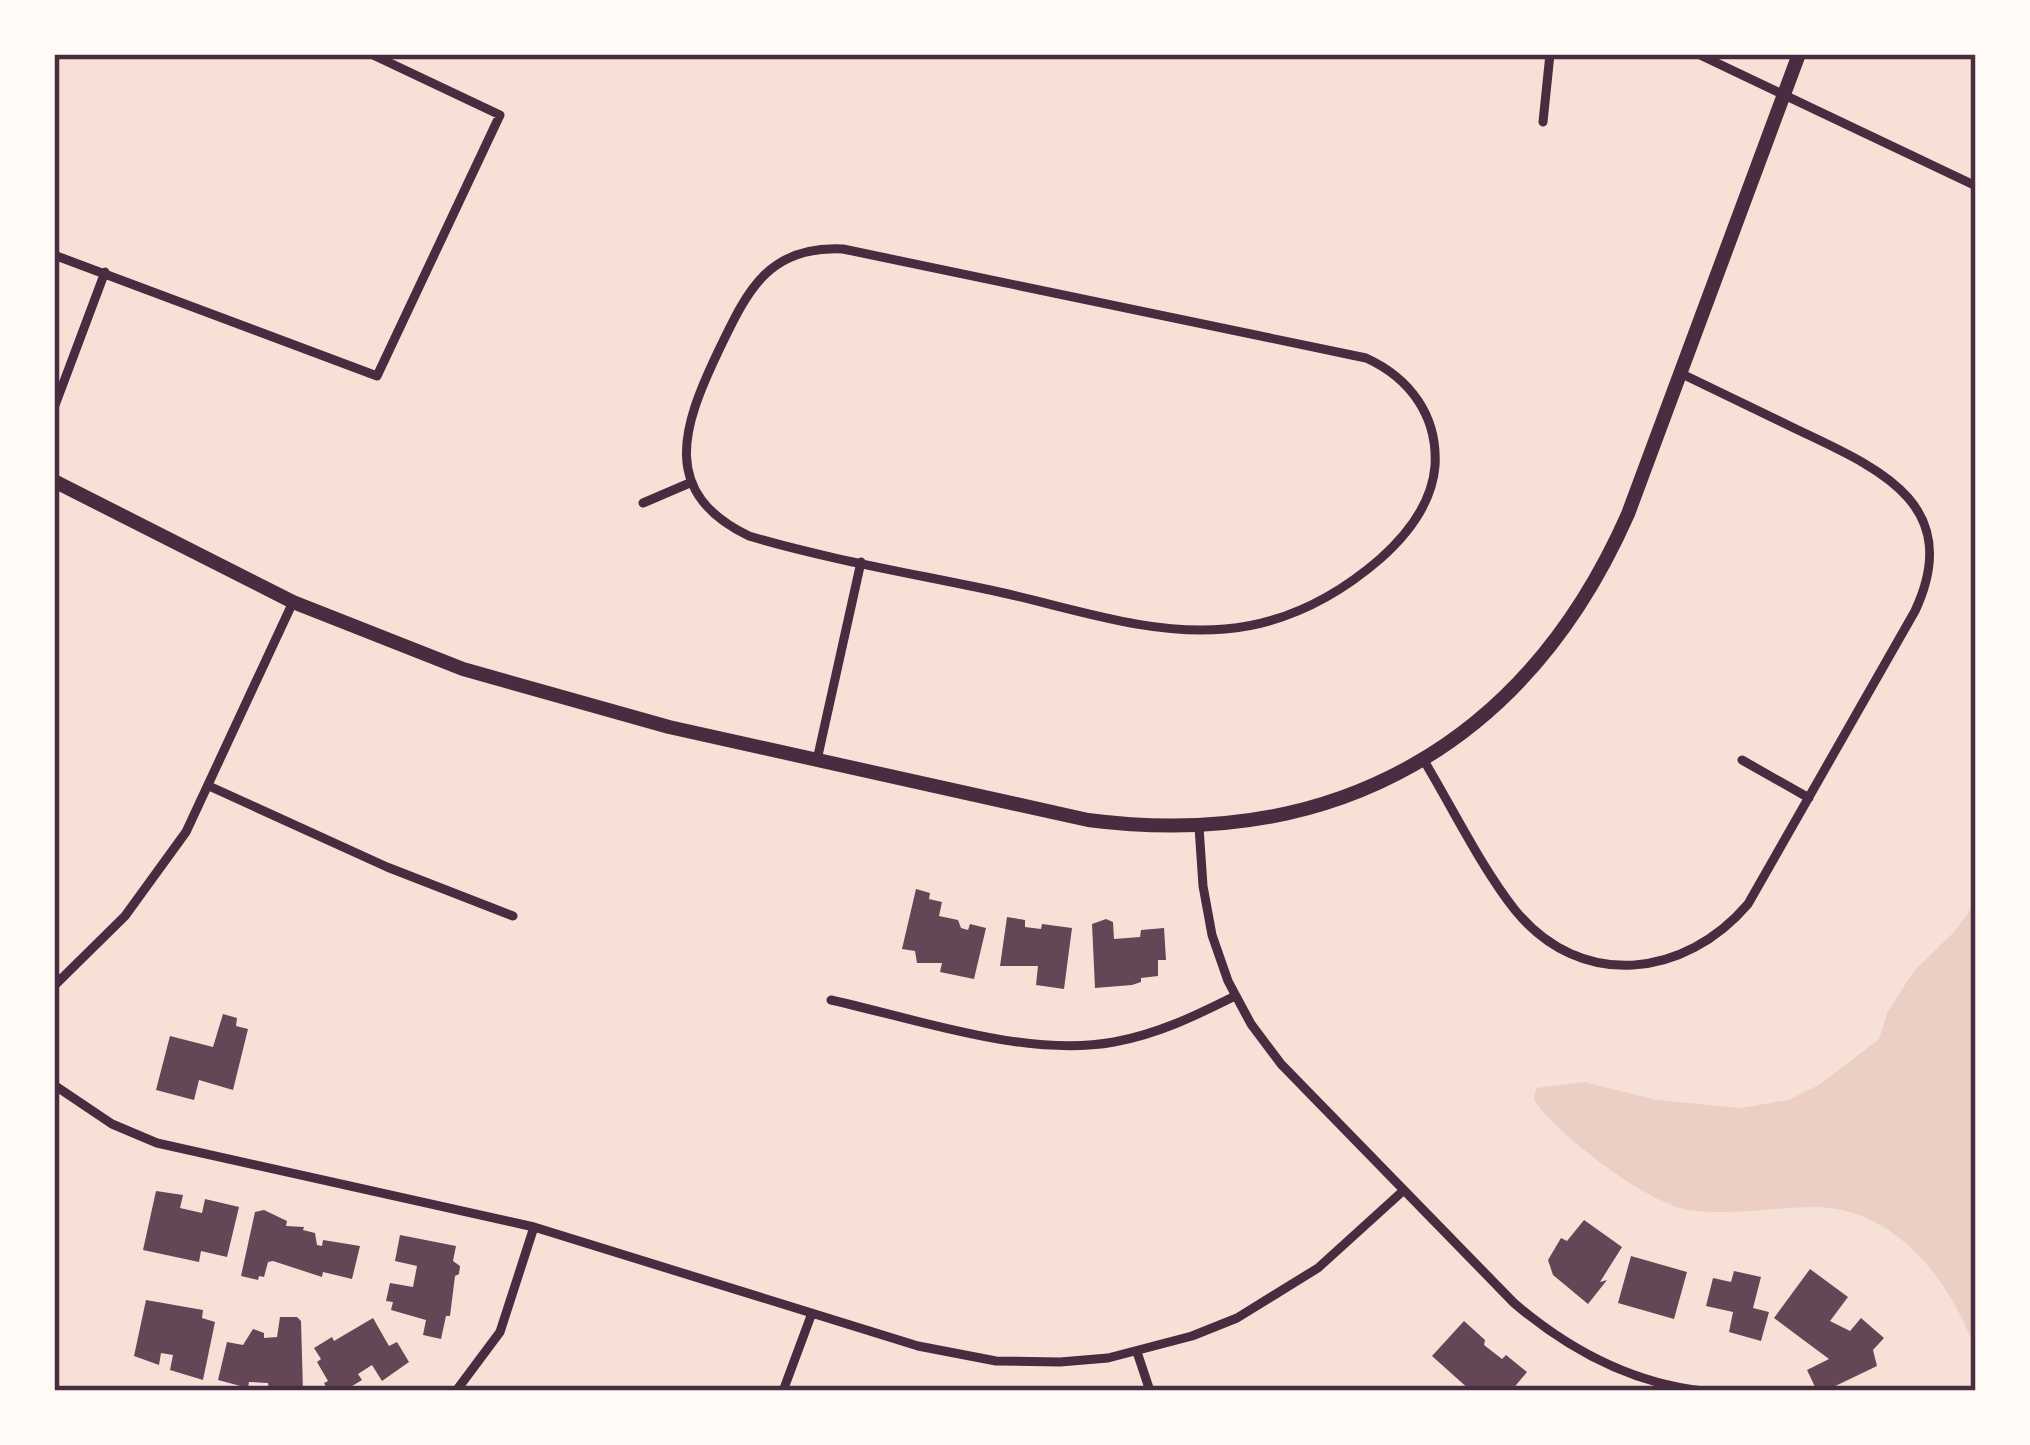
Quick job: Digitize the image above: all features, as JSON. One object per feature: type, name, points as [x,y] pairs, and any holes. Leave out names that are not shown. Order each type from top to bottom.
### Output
[{"type":"main road","points":[[54,481],[293,602],[464,670],[560,699],[1088,820],[1199,827],[1296,812],[1345,797],[1424,759],[1514,689],[1578,611],[1628,514],[1799,54]]},
{"type":"street","points":[[54,255],[377,376],[500,115],[370,54]]},
{"type":"street","points":[[1543,122],[1550,54]]},
{"type":"street","points":[[1698,54],[1976,186]]},
{"type":"street","points":[[827,248],[1350,353],[1382,365],[1407,386],[1432,429],[1435,462],[1429,495],[1401,538],[1346,587],[1314,605],[1262,623],[1206,630],[1151,626],[861,562],[749,536],[719,519],[692,482],[685,453],[688,424],[741,304],[760,277],[784,260],[827,248]]},
{"type":"street","points":[[54,409],[106,272]]},
{"type":"street","points":[[1424,759],[1514,908],[1546,939],[1573,954],[1632,966],[1662,962],[1716,937],[1748,904],[1922,596],[1929,564],[1924,530],[1911,500],[1874,466],[1680,374]]},
{"type":"street","points":[[643,502],[692,482]]},
{"type":"street","points":[[817,760],[861,562]]},
{"type":"street","points":[[54,986],[124,916],[157,875],[209,786],[293,602]]},
{"type":"street","points":[[1742,760],[1809,798]]},
{"type":"street","points":[[209,786],[387,867],[513,916]]},
{"type":"street","points":[[1199,827],[1212,935],[1235,996],[1270,1051],[1514,1304],[1570,1346],[1634,1376],[1703,1391]]},
{"type":"street","points":[[830,1000],[1006,1039],[1081,1046],[1156,1033],[1235,996]]},
{"type":"street","points":[[54,1084],[112,1124],[158,1143],[534,1227],[917,1346],[996,1361],[1060,1363],[1137,1352],[1192,1336],[1279,1295],[1343,1248],[1403,1190]]},
{"type":"street","points":[[456,1391],[500,1333],[534,1227]]},
{"type":"street","points":[[783,1391],[812,1313]]},
{"type":"street","points":[[1137,1352],[1150,1391]]},
{"type":"shaded area","points":[[1976,902],[1976,1352],[1936,1276],[1918,1254],[1872,1221],[1817,1207],[1721,1212],[1671,1205],[1604,1165],[1562,1131],[1534,1100],[1536,1088],[1584,1082],[1657,1100],[1741,1108],[1788,1100],[1819,1085],[1879,1039],[1888,1011],[1914,971],[1955,931]]},
{"type":"building","points":[[916,889],[942,902],[939,916],[958,920],[968,930],[970,924],[986,928],[974,979],[940,972],[942,963],[917,963],[915,951],[902,949]]},
{"type":"building","points":[[1007,917],[1025,920],[1025,927],[1072,928],[1064,989],[1036,985],[1038,966],[1000,966]]},
{"type":"building","points":[[1106,919],[1113,922],[1114,939],[1140,937],[1141,930],[1164,928],[1166,960],[1158,960],[1158,976],[1141,978],[1132,985],[1095,988],[1092,924]]},
{"type":"building","points":[[223,1014],[237,1018],[236,1026],[248,1029],[233,1090],[199,1080],[194,1100],[156,1090],[170,1036],[213,1047]]},
{"type":"building","points":[[156,1191],[183,1195],[180,1208],[202,1213],[205,1199],[239,1207],[227,1257],[201,1251],[199,1262],[143,1250]]},
{"type":"building","points":[[264,1210],[287,1221],[286,1226],[315,1233],[317,1245],[322,1246],[323,1240],[360,1246],[352,1279],[323,1272],[322,1277],[273,1261],[258,1280],[241,1276],[255,1212]]},
{"type":"building","points":[[1584,1220],[1622,1247],[1600,1282],[1607,1280],[1588,1304],[1553,1275],[1548,1260],[1561,1238],[1567,1241]]},
{"type":"building","points":[[400,1235],[456,1246],[453,1261],[460,1266],[459,1274],[441,1339],[423,1335],[426,1320],[391,1310],[393,1302],[386,1301],[390,1283],[413,1287],[417,1266],[395,1261]]},
{"type":"building","points":[[1631,1256],[1687,1272],[1674,1319],[1618,1303]]},
{"type":"building","points":[[1810,1269],[1848,1297],[1830,1321],[1850,1331],[1861,1318],[1884,1338],[1873,1350],[1877,1366],[1825,1391],[1817,1391],[1807,1370],[1829,1359],[1774,1318]]},
{"type":"building","points":[[1734,1271],[1761,1277],[1753,1308],[1769,1312],[1761,1341],[1729,1332],[1733,1312],[1706,1306],[1713,1278],[1731,1282]]},
{"type":"building","points":[[146,1300],[203,1310],[202,1318],[215,1322],[203,1380],[170,1370],[173,1355],[161,1353],[159,1365],[134,1356]]},
{"type":"building","points":[[280,1317],[301,1321],[303,1391],[269,1390],[268,1383],[249,1382],[248,1388],[218,1380],[227,1342],[243,1345],[253,1329],[264,1333],[264,1338],[277,1337]]},
{"type":"building","points":[[373,1318],[389,1346],[397,1342],[409,1362],[382,1381],[372,1365],[358,1374],[362,1380],[344,1391],[328,1391],[314,1348]]},
{"type":"building","points":[[1464,1321],[1485,1340],[1484,1345],[1527,1372],[1511,1391],[1471,1391],[1432,1356]]}]
